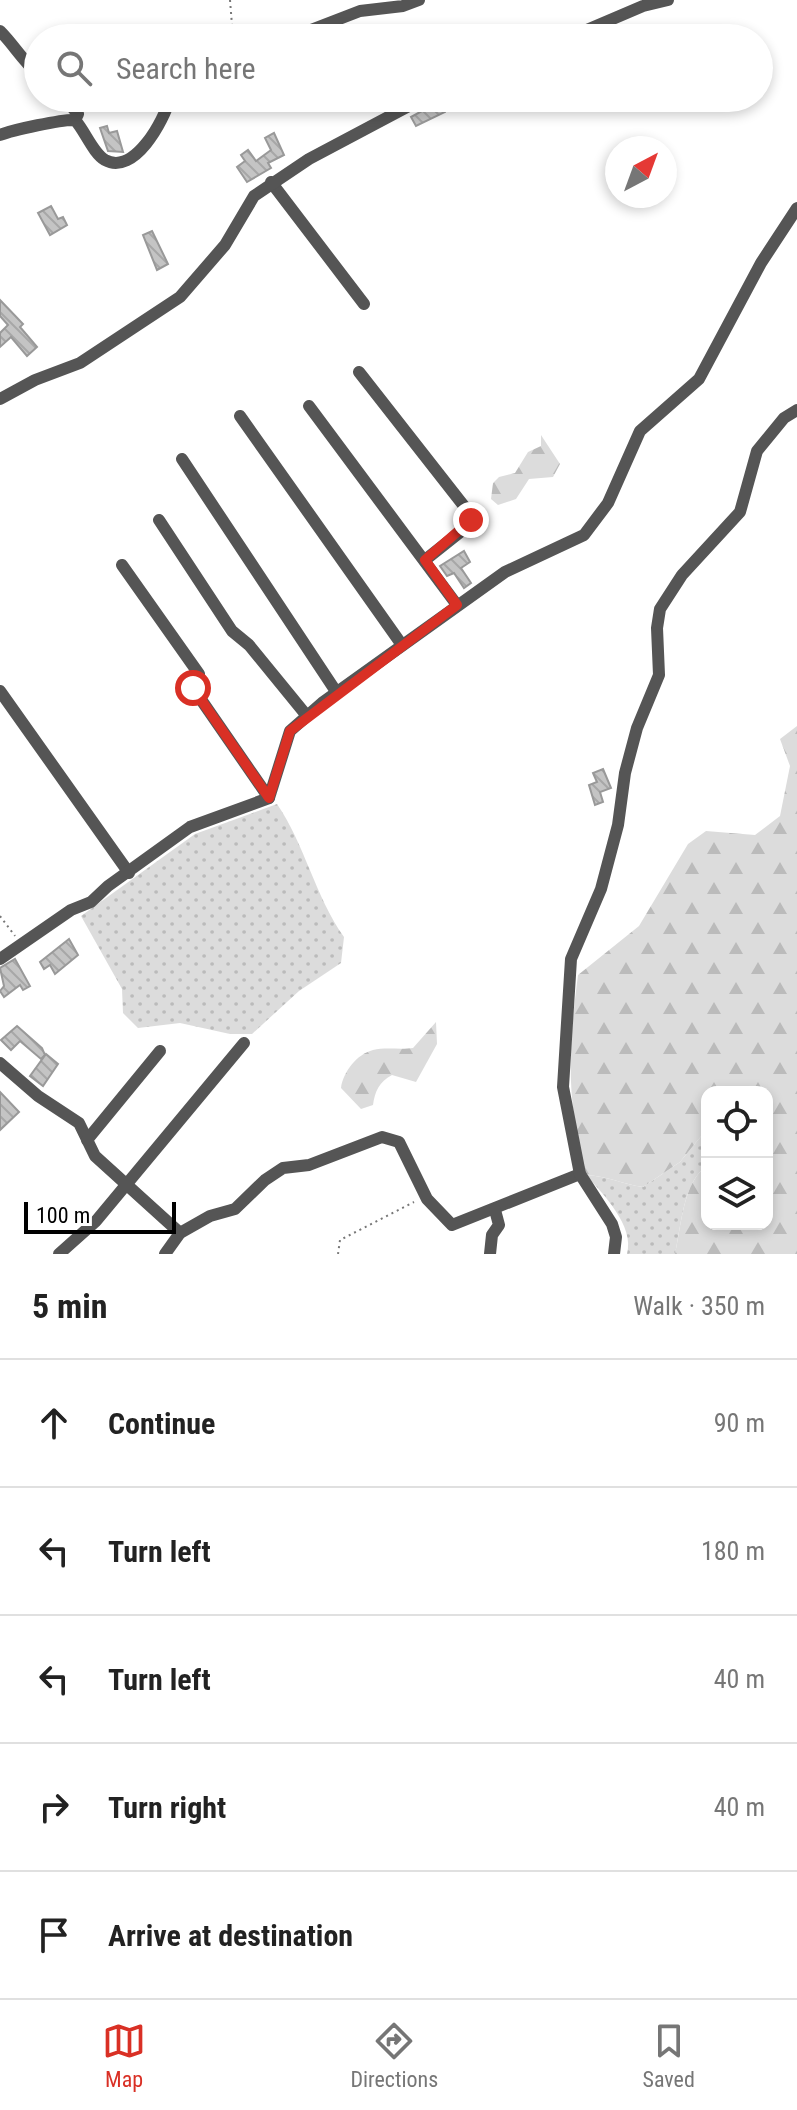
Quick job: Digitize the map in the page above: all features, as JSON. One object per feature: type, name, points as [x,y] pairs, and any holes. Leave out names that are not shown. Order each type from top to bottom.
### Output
[{"type":"street","points":[[326,24],[360,11],[403,6],[419,0]]},
{"type":"street","points":[[601,24],[668,0]]},
{"type":"street","points":[[0,31],[24,61]]},
{"type":"street","points":[[75,120],[76,112]]},
{"type":"street","points":[[0,135],[44,127],[61,118],[75,120],[99,155],[107,161],[121,163],[136,155],[165,112]]},
{"type":"street","points":[[0,399],[35,380],[80,363],[180,297],[225,245],[254,196],[271,182],[398,112]]},
{"type":"street","points":[[271,182],[364,304]]},
{"type":"street","points":[[269,798],[290,731],[307,716],[505,572],[584,535],[601,516],[640,431],[699,379],[761,263],[797,208]]},
{"type":"street","points":[[359,372],[471,515],[469,525],[425,560]]},
{"type":"street","points":[[309,406],[457,605]]},
{"type":"street","points":[[614,1254],[616,1237],[612,1224],[580,1174],[563,1087],[567,982],[571,959],[601,889],[618,825],[625,773],[637,728],[659,675],[657,628],[660,609],[682,575],[740,512],[757,451],[784,418],[797,410]]},
{"type":"street","points":[[240,416],[402,645]]},
{"type":"street","points":[[182,459],[337,693]]},
{"type":"street","points":[[159,520],[232,631],[249,645],[307,716]]},
{"type":"street","points":[[122,565],[199,674],[193,688],[269,798]]},
{"type":"street","points":[[0,691],[129,873]]},
{"type":"street","points":[[0,959],[71,910],[91,902],[108,886],[190,827],[269,798]]},
{"type":"street","points":[[59,1254],[96,1221],[124,1183],[244,1043]]},
{"type":"street","points":[[87,1140],[160,1051]]},
{"type":"street","points":[[0,1063],[38,1096],[79,1123],[95,1156],[180,1233]]},
{"type":"street","points":[[165,1254],[180,1233],[210,1216],[235,1209],[265,1180],[283,1168],[309,1165],[382,1137],[399,1142],[427,1199],[452,1225],[580,1174]]},
{"type":"street","points":[[490,1254],[492,1235],[499,1225],[495,1210]]},
{"type":"path","points":[[230,0],[232,24]]},
{"type":"path","points":[[0,916],[21,943]]},
{"type":"path","points":[[338,1254],[340,1240],[400,1207],[427,1199]]},
{"type":"green space","points":[[541,435],[560,464],[553,477],[529,479],[516,499],[498,505],[491,499],[493,483],[499,477],[515,473],[528,452],[541,446]]},
{"type":"green space","points":[[797,726],[797,1254],[675,1254],[688,1194],[701,1171],[701,1230],[773,1230],[773,1086],[701,1086],[701,1136],[680,1162],[643,1187],[586,1175],[575,1123],[571,1075],[578,975],[639,926],[688,844],[706,831],[755,835],[780,816],[790,766],[780,739]]},
{"type":"green space","points":[[277,804],[295,836],[325,905],[344,937],[341,963],[299,991],[252,1034],[230,1034],[180,1023],[138,1028],[123,1013],[122,989],[81,916],[195,834]]},
{"type":"green space","points":[[436,1022],[437,1044],[416,1082],[392,1075],[378,1087],[373,1105],[361,1109],[341,1088],[348,1070],[362,1055],[378,1049],[413,1048]]},
{"type":"green space","points":[[701,1136],[701,1171],[688,1194],[675,1254],[627,1254],[628,1243],[622,1222],[609,1201],[586,1175],[643,1187],[680,1162]]},
{"type":"building","points":[[420,112],[445,112],[416,126],[411,117]]},
{"type":"building","points":[[107,126],[109,133],[117,131],[123,152],[108,151],[100,128]]},
{"type":"building","points":[[274,133],[284,155],[268,163],[271,168],[247,182],[237,167],[245,161],[241,155],[248,150],[256,161],[271,150],[265,138]]},
{"type":"building","points":[[51,206],[58,219],[63,217],[67,225],[50,235],[38,213]]},
{"type":"building","points":[[152,231],[168,264],[157,270],[143,235]]},
{"type":"building","points":[[0,300],[23,324],[20,327],[37,347],[27,356],[11,337],[0,347],[0,333],[8,325],[0,316]]},
{"type":"building","points":[[464,551],[470,562],[461,568],[471,583],[464,588],[454,573],[447,576],[440,566]]},
{"type":"building","points":[[603,769],[611,788],[600,792],[603,802],[595,805],[589,785],[597,782],[593,773]]},
{"type":"building","points":[[69,939],[78,955],[55,974],[50,965],[44,969],[40,962]]},
{"type":"building","points":[[15,959],[30,986],[23,990],[20,985],[4,997],[0,991],[4,986],[0,968]]},
{"type":"building","points":[[17,1026],[42,1048],[45,1055],[41,1059],[20,1041],[11,1050],[1,1040]]},
{"type":"building","points":[[46,1054],[58,1064],[43,1086],[30,1076]]},
{"type":"building","points":[[0,1092],[19,1112],[0,1130]]},
{"type":"route","points":[[193,688],[269,798],[276,784],[290,731],[322,703],[457,605],[425,560],[469,525],[471,520]]}]
